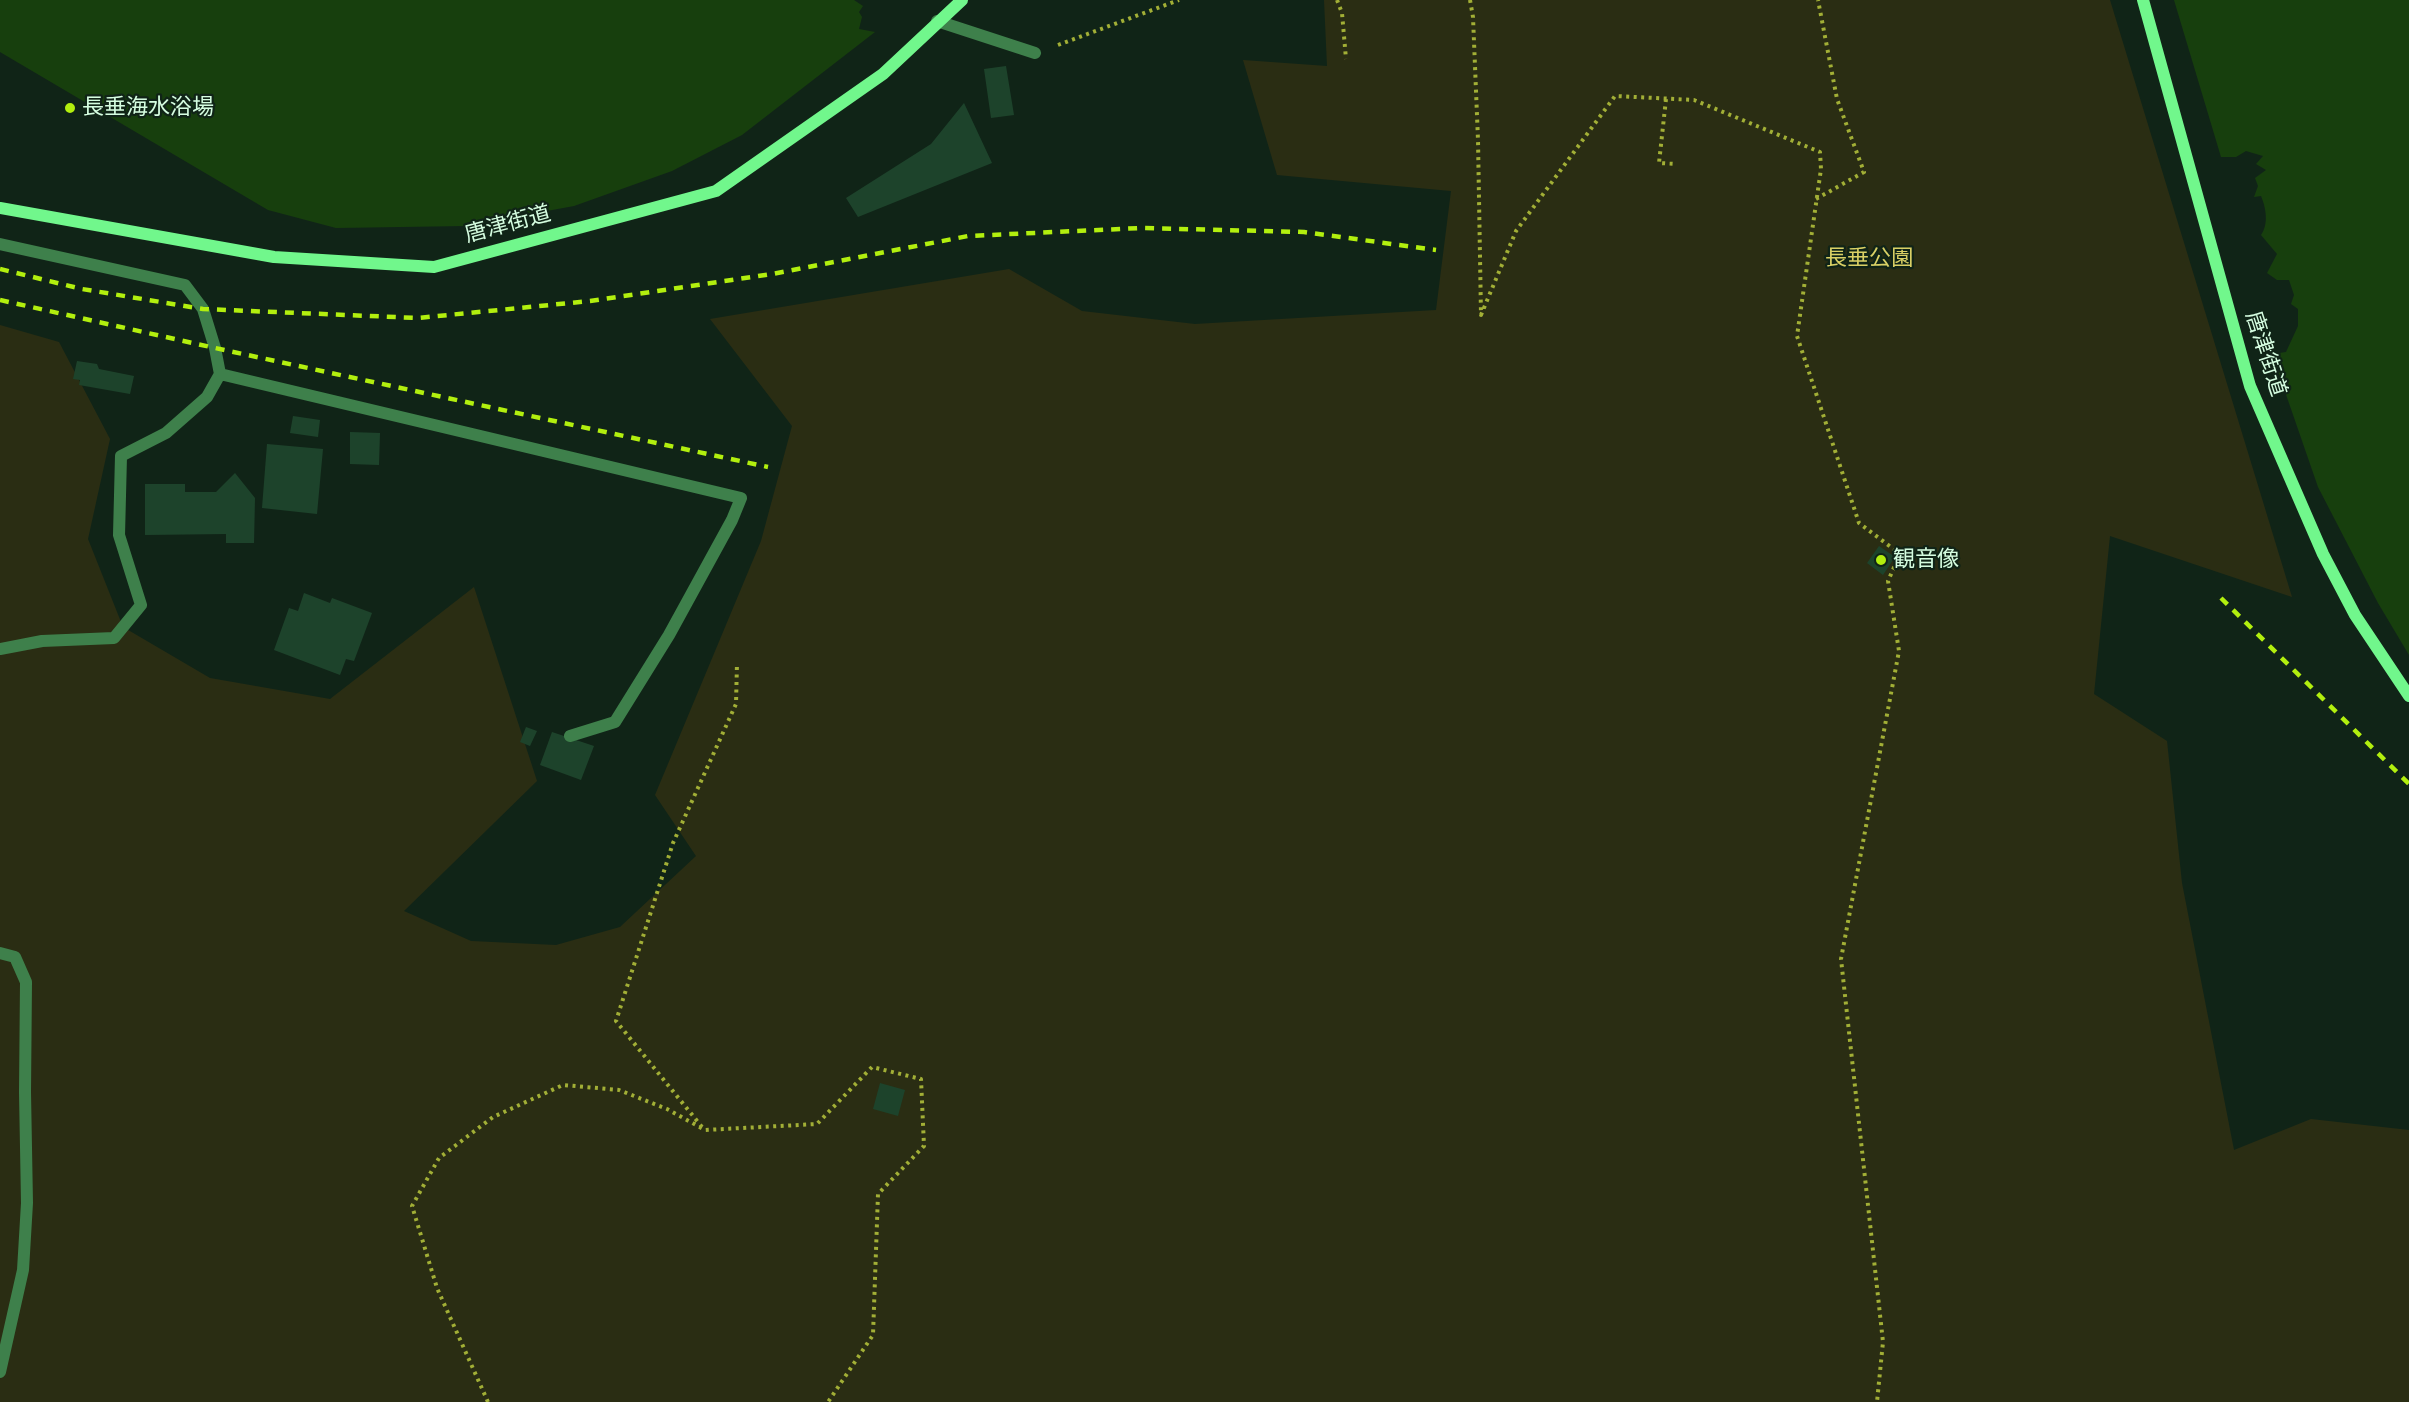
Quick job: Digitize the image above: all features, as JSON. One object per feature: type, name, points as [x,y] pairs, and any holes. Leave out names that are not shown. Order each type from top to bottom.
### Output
[{"type":"street","name":"唐津街道","points":[[0,208],[274,257],[434,267],[716,191],[883,74],[962,0]]},
{"type":"street","name":"唐津街道","points":[[2143,0],[2250,386],[2323,554],[2355,615],[2409,696]]},
{"type":"street","points":[[937,21],[1035,53]]},
{"type":"street","points":[[0,244],[185,285],[203,309],[220,374],[207,397],[166,433],[121,456],[119,535],[141,605],[114,638],[42,641],[0,649]]},
{"type":"street","points":[[220,374],[741,498],[732,520],[669,635],[615,722],[570,736]]},
{"type":"street","points":[[0,953],[15,957],[26,982],[27,1203],[23,1270],[0,1372]]},
{"type":"path","points":[[1035,53],[1179,0]]},
{"type":"path","points":[[1337,0],[1342,13],[1346,60]]},
{"type":"path","points":[[1470,0],[1473,17],[1478,140],[1480,315],[1516,231],[1615,96],[1694,100],[1820,153],[1821,169],[1797,336],[1859,523],[1899,554],[1888,581],[1899,651],[1841,959],[1883,1342],[1877,1402]]},
{"type":"path","points":[[1816,199],[1864,172],[1837,99],[1818,0]]},
{"type":"path","points":[[1666,99],[1659,163],[1676,164]]},
{"type":"path","points":[[705,1130],[615,1021],[672,843],[736,704],[737,663]]},
{"type":"path","points":[[488,1402],[437,1288],[412,1206],[439,1158],[493,1117],[562,1085],[619,1090],[667,1109],[705,1130],[817,1124],[872,1067],[921,1079],[924,1146],[878,1194],[873,1335],[828,1402]]},
{"type":"green space","name":"長垂公園","points":[[1324,0],[2110,0],[2292,597],[2110,536],[2094,694],[2167,741],[2182,883],[2234,1150],[2311,1119],[2409,1130],[2409,1402],[0,1402],[0,325],[59,342],[110,439],[88,539],[123,627],[210,678],[330,699],[474,587],[537,781],[404,911],[471,941],[556,945],[620,927],[696,856],[655,795],[761,541],[792,426],[710,319],[1009,269],[1082,311],[1195,324],[1436,310],[1451,191],[1277,175],[1243,60],[1327,66]]},
{"type":"shaded area","points":[[0,0],[854,0],[863,6],[859,12],[862,17],[859,29],[875,32],[742,135],[672,171],[574,206],[465,226],[336,228],[268,210],[0,52]]},
{"type":"shaded area","points":[[2174,0],[2409,0],[2409,655],[2378,603],[2318,487],[2272,354],[2286,352],[2298,326],[2298,309],[2291,304],[2294,295],[2289,280],[2277,280],[2267,273],[2277,254],[2261,235],[2266,221],[2265,211],[2261,196],[2254,197],[2258,186],[2255,178],[2266,170],[2256,164],[2263,156],[2246,151],[2236,157],[2221,157]]},
{"type":"building","points":[[1006,66],[1014,115],[991,118],[984,69]]},
{"type":"building","points":[[964,103],[992,163],[858,217],[846,198],[931,144]]},
{"type":"building","points":[[77,361],[97,364],[99,369],[134,376],[130,394],[79,385],[80,380],[73,379]]},
{"type":"building","points":[[293,416],[320,420],[318,437],[290,433]]},
{"type":"building","points":[[350,432],[380,433],[379,465],[350,464]]},
{"type":"building","points":[[267,444],[323,449],[317,514],[262,508]]},
{"type":"building","points":[[235,473],[255,498],[254,543],[226,543],[226,534],[145,535],[145,484],[185,484],[185,492],[216,492]]},
{"type":"building","name":"観音像","points":[[1879,546],[1895,557],[1883,575],[1867,563]]},
{"type":"building","points":[[304,593],[330,603],[332,598],[372,613],[354,661],[346,659],[340,675],[274,650],[289,608],[298,611]]},
{"type":"building","points":[[526,727],[537,731],[530,746],[520,742]]},
{"type":"building","points":[[552,732],[594,746],[581,780],[540,765]]},
{"type":"building","points":[[880,1083],[905,1090],[898,1116],[873,1109]]},
{"type":"railway","points":[[0,269],[82,289],[203,309],[418,318],[590,301],[772,274],[968,236],[1141,228],[1304,232],[1436,250]]},
{"type":"railway","points":[[0,300],[768,467]]},
{"type":"railway","points":[[2221,598],[2409,784]]},
{"type":"place","name":"長垂海水浴場","points":[[70,108]]},
{"type":"place","name":"観音像","points":[[1881,560]]}]
